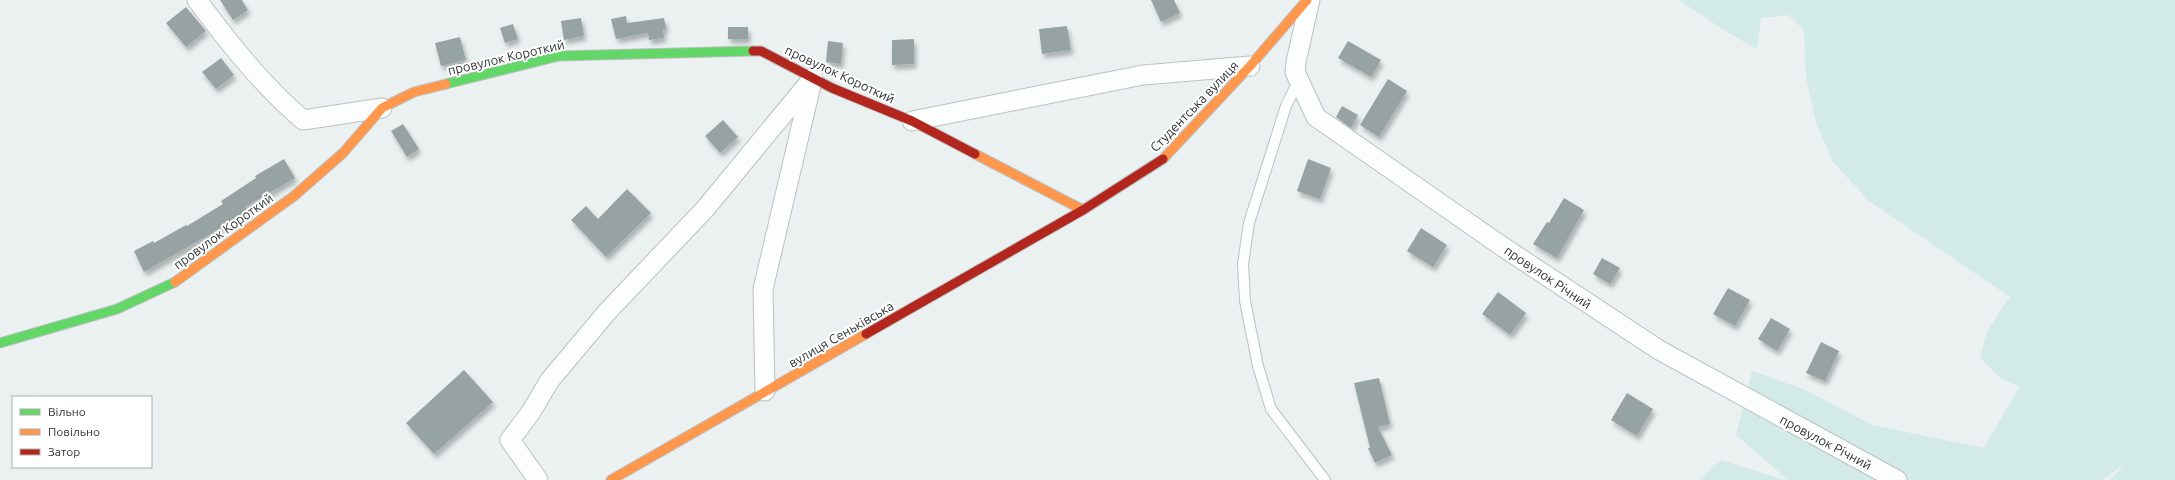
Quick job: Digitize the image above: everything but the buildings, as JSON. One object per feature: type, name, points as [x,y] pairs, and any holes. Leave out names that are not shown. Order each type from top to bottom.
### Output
[{"type":"street","points":[[197,0],[217,28],[274,95],[303,120],[382,108]]},
{"type":"street","name":"Студентська вулиця","points":[[1083,210],[1162,160],[1250,66],[1309,0]]},
{"type":"street","name":"провулок Рiчний","points":[[1309,0],[1295,72],[1316,117],[1503,247],[1659,350],[1897,480]]},
{"type":"street","name":"провулок Короткий","points":[[0,343],[117,309],[173,283],[294,196],[343,153],[382,108],[414,92],[559,56],[761,51],[832,88],[912,120],[1083,210]]},
{"type":"street","points":[[912,120],[1143,75],[1250,66]]},
{"type":"street","points":[[766,391],[763,290],[813,78]]},
{"type":"street","points":[[538,480],[510,440],[531,412],[550,380],[607,312],[705,209],[813,78]]},
{"type":"street","name":"вулиця Сенькiвська","points":[[611,480],[1083,210]]},
{"type":"lane","points":[[1299,80],[1286,106],[1249,223],[1243,264],[1245,302],[1258,366],[1271,409],[1325,480]]},
{"type":"shaded area","points":[[1679,0],[2175,0],[2175,480],[2110,480],[2125,464],[2102,480],[1788,480],[1736,435],[1752,371],[1806,390],[1872,425],[1984,448],[2019,387],[1999,377],[1980,358],[1987,331],[2010,297],[1869,201],[1833,162],[1816,122],[1806,77],[1804,30],[1788,15],[1761,18],[1757,49],[1727,32]]},
{"type":"shaded area","points":[[1721,460],[1785,480],[1699,480]]},
{"type":"traffic: fast","points":[[446,84],[559,56],[753,51]]},
{"type":"traffic: fast","points":[[0,343],[117,309],[175,282]]},
{"type":"traffic: slow","points":[[1163,159],[1250,66],[1307,0]]},
{"type":"traffic: slow","points":[[175,282],[294,196],[343,153],[382,108],[414,92],[446,84]]},
{"type":"traffic: slow","points":[[975,154],[1083,210]]},
{"type":"traffic: slow","points":[[611,480],[866,334]]},
{"type":"traffic: jam","points":[[753,51],[761,51],[832,88],[912,121],[975,154]]},
{"type":"traffic: jam","points":[[866,334],[1083,210],[1163,159]]}]
